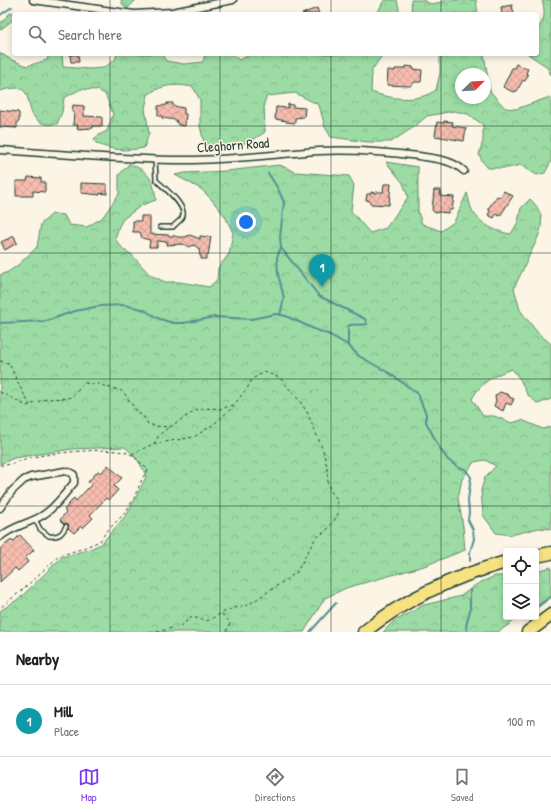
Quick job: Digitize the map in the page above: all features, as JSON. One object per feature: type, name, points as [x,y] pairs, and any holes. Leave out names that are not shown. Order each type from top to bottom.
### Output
[{"type":"highway","points":[[539,555],[551,553]]},
{"type":"highway","points":[[364,632],[401,607],[429,591],[472,573],[503,563]]},
{"type":"highway","points":[[528,632],[551,615]]},
{"type":"street","points":[[33,0],[120,12]]},
{"type":"street","points":[[172,12],[233,0]]},
{"type":"street","name":"Cleghorn Road","points":[[0,150],[155,159],[203,160],[320,151],[364,151],[444,160],[458,166],[464,171]]},
{"type":"street","points":[[0,508],[12,491],[31,476],[65,471],[72,473],[74,476],[74,483],[51,509],[35,520],[8,531],[0,537]]},
{"type":"lane","points":[[155,159],[156,180],[181,205],[183,211],[183,217],[173,227],[160,227]]},
{"type":"lane","points":[[35,520],[40,529],[49,536],[54,537],[62,534],[66,526]]},
{"type":"path","points":[[0,361],[9,363],[30,405]]},
{"type":"path","points":[[132,454],[154,444],[194,438],[214,424],[234,405],[248,387],[252,379],[265,372],[280,378],[307,412],[323,450],[327,467],[328,483],[336,498],[339,512],[326,531],[315,539],[296,573],[248,604],[221,614],[207,622],[192,618],[180,626],[157,632]]},
{"type":"path","points":[[0,392],[27,406],[47,399],[63,400],[73,396],[83,383],[98,384],[120,390],[125,394],[137,412],[143,416],[148,424],[170,426]]},
{"type":"path","points":[[154,444],[159,435],[170,426],[196,410],[211,408],[220,409],[234,405]]},
{"type":"path","points":[[0,465],[8,466],[28,458],[68,452],[122,451],[132,454],[148,470],[143,477],[134,500],[125,513],[100,540],[81,549],[59,556],[0,608]]},
{"type":"path","points":[[221,614],[230,624],[226,632]]},
{"type":"green space","points":[[121,0],[136,0],[128,8],[123,5]]},
{"type":"green space","points":[[384,0],[397,0],[398,12],[378,12]]},
{"type":"green space","points":[[411,0],[423,0],[431,4],[446,0],[476,0],[478,12],[412,12]]},
{"type":"green space","points":[[542,0],[551,0],[551,75],[546,66],[531,56],[539,56],[539,27],[543,19],[544,8]]},
{"type":"green space","points":[[10,13],[12,13],[12,21],[0,30],[0,24]]},
{"type":"green space","points":[[0,53],[27,66],[47,60],[48,56],[62,56],[63,67],[90,69],[103,68],[115,60],[116,56],[164,56],[166,61],[184,64],[203,62],[204,56],[234,56],[239,60],[248,56],[382,56],[372,70],[371,92],[396,98],[421,97],[436,90],[440,73],[440,56],[484,56],[486,68],[455,68],[455,104],[491,104],[491,92],[505,108],[516,109],[551,98],[551,161],[545,173],[537,175],[520,165],[508,168],[488,168],[482,161],[479,154],[483,141],[483,125],[468,114],[454,111],[427,116],[414,127],[391,142],[368,142],[331,137],[325,127],[319,105],[295,93],[267,96],[264,103],[265,132],[253,140],[242,144],[210,146],[204,143],[200,126],[200,100],[193,87],[181,85],[164,87],[153,91],[148,95],[145,108],[149,133],[144,148],[132,150],[114,149],[96,143],[94,139],[107,131],[113,114],[105,94],[97,90],[81,89],[64,98],[62,112],[57,124],[47,124],[42,123],[35,118],[31,112],[28,98],[21,89],[13,88],[0,91]]},
{"type":"green space","points":[[386,162],[418,167],[418,212],[422,224],[441,231],[454,222],[467,193],[472,210],[477,217],[495,230],[505,233],[511,234],[518,222],[521,208],[530,199],[540,212],[540,233],[514,288],[520,310],[537,332],[551,344],[551,399],[538,404],[527,394],[520,379],[512,369],[489,380],[480,388],[472,399],[483,416],[494,416],[512,423],[522,420],[543,429],[551,427],[551,529],[539,528],[511,535],[496,533],[483,515],[481,490],[485,477],[496,466],[485,460],[474,462],[462,479],[458,498],[463,526],[465,550],[424,566],[346,588],[325,598],[304,632],[0,632],[0,611],[20,598],[62,557],[90,549],[101,544],[128,513],[146,477],[138,460],[125,447],[72,449],[14,458],[0,464],[0,275],[8,272],[18,265],[37,247],[41,224],[52,214],[64,215],[69,225],[87,227],[102,218],[119,194],[119,175],[129,164],[136,166],[141,169],[152,181],[156,200],[142,205],[123,219],[115,239],[124,250],[131,254],[150,275],[165,282],[180,282],[209,287],[217,280],[218,268],[229,254],[233,233],[225,216],[201,189],[175,175],[280,165],[295,172],[349,176],[354,185],[351,211],[370,233],[386,228],[408,197],[403,183]]},
{"type":"green space","points":[[551,567],[551,596],[539,604],[539,584],[539,570]]},
{"type":"green space","points":[[495,576],[503,576],[503,620],[516,620],[498,632],[383,632],[393,622],[424,605],[461,596],[477,584]]},
{"type":"building","points":[[512,5],[514,12],[502,12],[501,7]]},
{"type":"building","points":[[317,8],[318,12],[307,12]]},
{"type":"building","points":[[70,56],[78,56],[79,62],[71,62]]},
{"type":"building","points":[[516,64],[528,69],[526,73],[528,75],[525,81],[523,80],[517,91],[513,92],[503,87],[512,68],[514,68]]},
{"type":"building","points":[[406,66],[413,67],[413,69],[422,70],[421,82],[415,82],[410,86],[387,85],[388,70],[395,71],[395,69],[406,68]]},
{"type":"building","points":[[167,103],[173,103],[173,106],[184,108],[184,114],[186,114],[185,126],[178,125],[176,120],[158,116],[158,106],[167,105]]},
{"type":"building","points":[[288,104],[293,105],[293,107],[305,108],[304,117],[295,118],[295,123],[275,119],[276,107],[288,108]]},
{"type":"building","points":[[73,105],[84,106],[84,116],[102,117],[102,126],[77,129],[78,125],[73,125]]},
{"type":"building","points":[[0,110],[19,113],[17,128],[0,127]]},
{"type":"building","points":[[444,121],[453,122],[452,126],[466,128],[464,141],[435,136],[437,122],[444,123]]},
{"type":"building","points":[[28,177],[41,178],[41,182],[45,182],[45,192],[33,191],[33,196],[16,196],[16,181],[27,181]]},
{"type":"building","points":[[81,183],[107,184],[107,194],[100,193],[100,195],[81,193]]},
{"type":"building","points":[[384,184],[391,184],[389,205],[370,204],[370,201],[366,200],[367,194],[371,194],[371,192],[383,192]]},
{"type":"building","points":[[434,190],[441,190],[440,196],[454,197],[452,210],[449,210],[448,213],[435,213],[432,210]]},
{"type":"building","points":[[504,191],[513,196],[500,216],[496,214],[494,218],[488,215],[490,211],[488,209],[497,196],[500,197]]},
{"type":"building","points":[[141,216],[150,216],[150,234],[177,237],[185,237],[190,235],[200,239],[200,236],[211,237],[208,256],[206,256],[206,259],[201,259],[199,249],[194,245],[189,247],[183,244],[167,245],[168,242],[157,241],[157,247],[149,247],[150,240],[142,238],[140,232],[133,232],[133,221],[141,221]]},
{"type":"building","points":[[14,236],[17,243],[5,250],[1,242]]},
{"type":"building","points":[[500,392],[509,395],[509,397],[514,399],[511,405],[506,403],[503,411],[494,406],[496,401],[495,397]]},
{"type":"building","points":[[108,465],[122,478],[114,486],[118,490],[109,500],[106,498],[90,515],[93,518],[83,528],[81,526],[74,533],[68,528],[68,524],[64,524],[60,520],[66,512],[64,510],[74,498],[76,501],[91,485],[88,482],[98,471],[101,473]]},
{"type":"building","points":[[20,535],[34,550],[25,558],[28,562],[18,571],[15,568],[0,582],[0,549],[11,540],[13,542]]},
{"type":"waterway","points":[[0,15],[12,7]]},
{"type":"waterway","points":[[268,173],[284,202],[280,237],[281,248],[277,257],[278,274],[284,298],[280,315]]},
{"type":"waterway","points":[[281,248],[319,296],[365,319],[367,324],[348,326],[348,345]]},
{"type":"waterway","points":[[0,323],[46,321],[75,311],[100,306],[124,305],[142,309],[160,319],[173,323],[184,323],[215,317],[251,319],[276,314],[286,316],[330,335],[348,345],[359,356],[389,373],[417,393],[426,414],[426,422],[439,447],[448,460],[459,468],[465,469],[471,477],[468,500],[468,520],[473,530],[474,539],[470,552],[470,561]]},
{"type":"waterway","points":[[467,632],[466,624],[470,610],[470,590]]},
{"type":"waterway","points":[[539,606],[551,597]]},
{"type":"waterway","points":[[310,632],[336,603]]},
{"type":"place","name":"Mill","points":[[322,287]]}]
